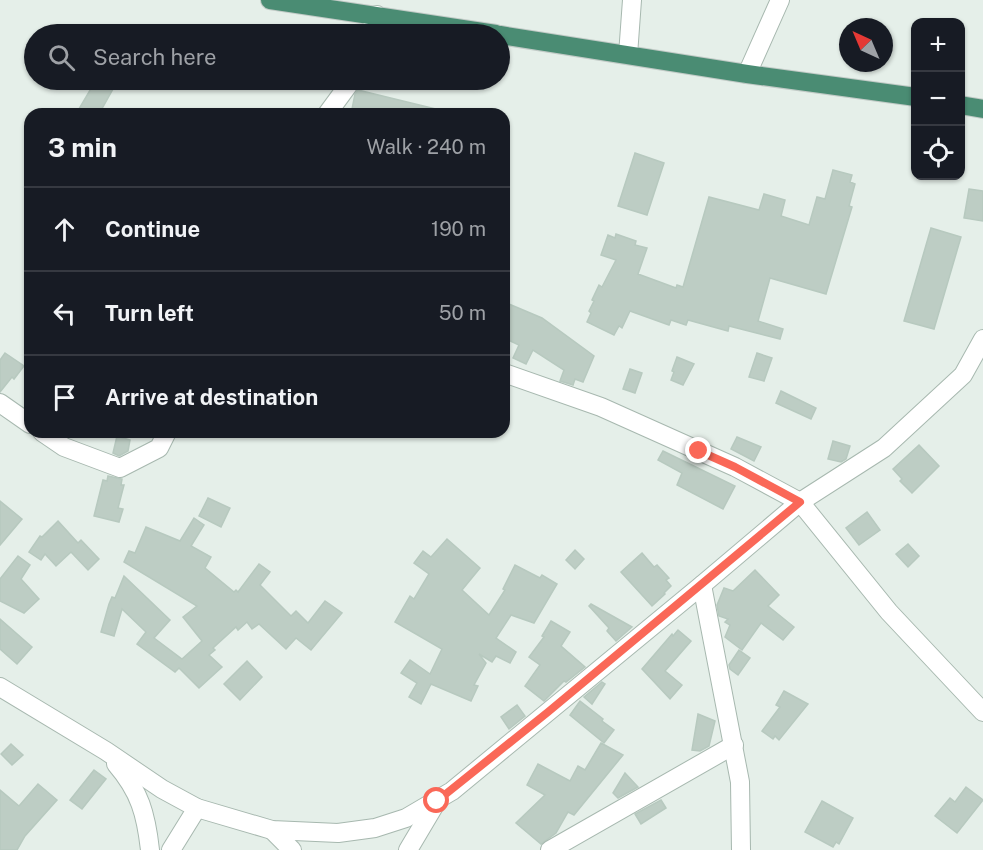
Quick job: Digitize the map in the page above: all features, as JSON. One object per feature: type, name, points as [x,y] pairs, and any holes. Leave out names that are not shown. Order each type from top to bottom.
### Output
[{"type":"highway","points":[[270,0],[431,24]]},
{"type":"highway","points":[[510,37],[747,74],[911,96]]},
{"type":"highway","points":[[965,106],[983,109]]},
{"type":"street","points":[[628,56],[632,0]]},
{"type":"street","points":[[747,74],[780,0]]},
{"type":"street","points":[[373,24],[377,15]]},
{"type":"street","points":[[330,108],[344,90]]},
{"type":"street","points":[[0,687],[106,751],[162,789],[197,808],[272,830],[338,833],[375,828],[406,818],[452,791],[800,502],[884,448],[963,375],[983,339]]},
{"type":"street","points":[[510,375],[601,407],[735,467],[800,502],[889,612],[983,712]]},
{"type":"street","points":[[0,403],[24,420]]},
{"type":"street","points":[[51,438],[64,447],[120,468],[159,448],[164,438]]},
{"type":"street","points":[[702,585],[740,782],[741,850]]},
{"type":"street","points":[[550,850],[734,745]]},
{"type":"street","points":[[106,751],[126,775],[137,795],[147,825],[150,850]]},
{"type":"street","points":[[408,850],[437,801]]},
{"type":"street","points":[[171,850],[197,808]]},
{"type":"street","points":[[272,830],[292,850]]},
{"type":"building","points":[[90,90],[112,90],[102,108],[80,108]]},
{"type":"building","points":[[358,90],[432,108],[352,108]]},
{"type":"building","points":[[635,153],[664,163],[647,215],[618,206]]},
{"type":"building","points":[[833,170],[852,175],[850,182],[855,184],[849,206],[852,207],[826,294],[770,278],[758,321],[783,329],[780,339],[729,326],[728,331],[688,320],[686,325],[671,320],[669,325],[630,311],[622,328],[619,326],[614,335],[587,322],[594,301],[592,300],[599,285],[602,287],[616,260],[601,255],[608,235],[615,238],[616,234],[636,241],[635,245],[647,248],[638,274],[676,288],[677,285],[683,287],[709,197],[759,210],[764,194],[785,200],[781,216],[809,225],[817,197],[825,199]]},
{"type":"building","points":[[969,189],[983,191],[983,221],[964,218]]},
{"type":"building","points":[[931,228],[961,237],[934,329],[904,321]]},
{"type":"building","points":[[510,305],[542,318],[594,356],[583,382],[575,379],[573,385],[560,381],[564,370],[533,350],[526,364],[513,358],[519,345],[510,341]]},
{"type":"building","points":[[5,353],[24,366],[0,392],[0,360]]},
{"type":"building","points":[[757,353],[772,358],[764,381],[749,377]]},
{"type":"building","points":[[677,357],[694,364],[683,385],[671,380]]},
{"type":"building","points":[[630,369],[642,373],[635,393],[623,389]]},
{"type":"building","points":[[781,391],[816,408],[811,419],[776,403]]},
{"type":"building","points":[[737,437],[761,447],[754,461],[731,449]]},
{"type":"building","points":[[117,438],[130,440],[128,451],[119,456],[113,453]]},
{"type":"building","points":[[833,441],[850,446],[846,459],[841,462],[828,459]]},
{"type":"building","points":[[919,445],[939,466],[912,493],[900,481],[902,479],[893,469]]},
{"type":"building","points":[[663,451],[735,486],[723,509],[677,485],[682,473],[658,460]]},
{"type":"building","points":[[108,476],[122,479],[121,485],[124,485],[118,508],[123,509],[119,522],[94,516],[103,480],[107,481]]},
{"type":"building","points":[[208,498],[230,508],[221,527],[199,516]]},
{"type":"building","points":[[0,501],[22,519],[0,545]]},
{"type":"building","points":[[867,512],[880,530],[859,545],[846,528]]},
{"type":"building","points":[[194,518],[204,525],[191,546],[211,557],[205,568],[234,592],[236,590],[238,592],[259,564],[270,572],[260,585],[291,616],[296,611],[308,623],[325,601],[342,613],[311,650],[296,638],[286,649],[259,624],[252,629],[247,622],[238,630],[236,627],[213,648],[215,650],[209,655],[222,667],[199,688],[179,668],[175,672],[137,644],[146,632],[122,609],[114,636],[101,632],[109,604],[112,597],[115,598],[124,576],[170,620],[154,638],[182,659],[202,641],[183,617],[197,606],[124,562],[129,551],[135,553],[146,527],[180,541]]},
{"type":"building","points":[[58,521],[78,543],[81,540],[99,559],[88,570],[71,552],[56,566],[45,554],[41,560],[29,552],[40,536],[42,537]]},
{"type":"building","points":[[447,539],[480,568],[462,590],[489,615],[505,590],[503,589],[515,565],[540,578],[542,575],[557,584],[534,623],[511,615],[496,638],[516,652],[510,663],[496,656],[492,662],[479,654],[486,663],[474,685],[478,686],[471,701],[431,684],[421,704],[409,697],[417,683],[401,673],[410,660],[430,674],[442,649],[395,622],[410,596],[414,599],[429,574],[414,563],[423,551],[431,557]]},
{"type":"building","points":[[908,544],[919,556],[908,567],[896,554]]},
{"type":"building","points":[[575,550],[584,559],[575,569],[566,560]]},
{"type":"building","points":[[642,553],[654,567],[657,565],[669,578],[666,580],[671,586],[652,606],[621,572]]},
{"type":"building","points":[[18,556],[30,565],[21,579],[39,599],[24,613],[0,601],[0,579]]},
{"type":"building","points":[[755,570],[779,595],[768,606],[794,627],[783,640],[761,623],[742,650],[725,637],[730,625],[725,622],[728,619],[719,616],[717,605],[724,588],[733,591]]},
{"type":"building","points":[[591,604],[632,627],[616,641],[607,631],[609,628],[589,606]]},
{"type":"building","points":[[0,619],[32,647],[17,664],[0,649]]},
{"type":"building","points":[[551,621],[570,632],[561,646],[585,667],[566,682],[564,681],[544,701],[525,686],[540,665],[529,657],[544,637],[542,636]]},
{"type":"building","points":[[678,630],[691,641],[665,671],[682,685],[670,699],[642,669]]},
{"type":"building","points":[[739,650],[750,658],[738,675],[730,669],[729,665]]},
{"type":"building","points":[[247,661],[262,677],[240,700],[224,684]]},
{"type":"building","points":[[602,682],[605,684],[592,704],[584,697]]},
{"type":"building","points":[[784,691],[808,704],[779,740],[775,736],[773,739],[762,731],[780,707],[776,705]]},
{"type":"building","points":[[580,701],[614,730],[604,743],[570,715]]},
{"type":"building","points":[[517,705],[525,716],[509,729],[501,717]]},
{"type":"building","points":[[698,714],[715,721],[709,746],[700,751],[692,750]]},
{"type":"building","points":[[601,743],[623,755],[574,815],[568,812],[556,833],[541,844],[516,823],[545,795],[527,785],[538,764],[570,781],[578,766],[585,770]]},
{"type":"building","points":[[11,744],[23,755],[12,765],[1,754]]},
{"type":"building","points":[[94,770],[106,779],[82,809],[70,800]]},
{"type":"building","points":[[625,773],[638,787],[618,798],[613,793]]},
{"type":"building","points":[[38,784],[57,800],[25,836],[17,850],[0,850],[0,790],[19,806]]},
{"type":"building","points":[[966,787],[983,800],[957,833],[935,816],[950,798],[955,802]]},
{"type":"building","points":[[661,800],[666,808],[641,824],[635,814]]},
{"type":"building","points":[[822,801],[853,818],[839,844],[836,842],[833,847],[805,832]]},
{"type":"route","points":[[437,801],[548,712],[800,502],[735,467],[699,451]]}]
